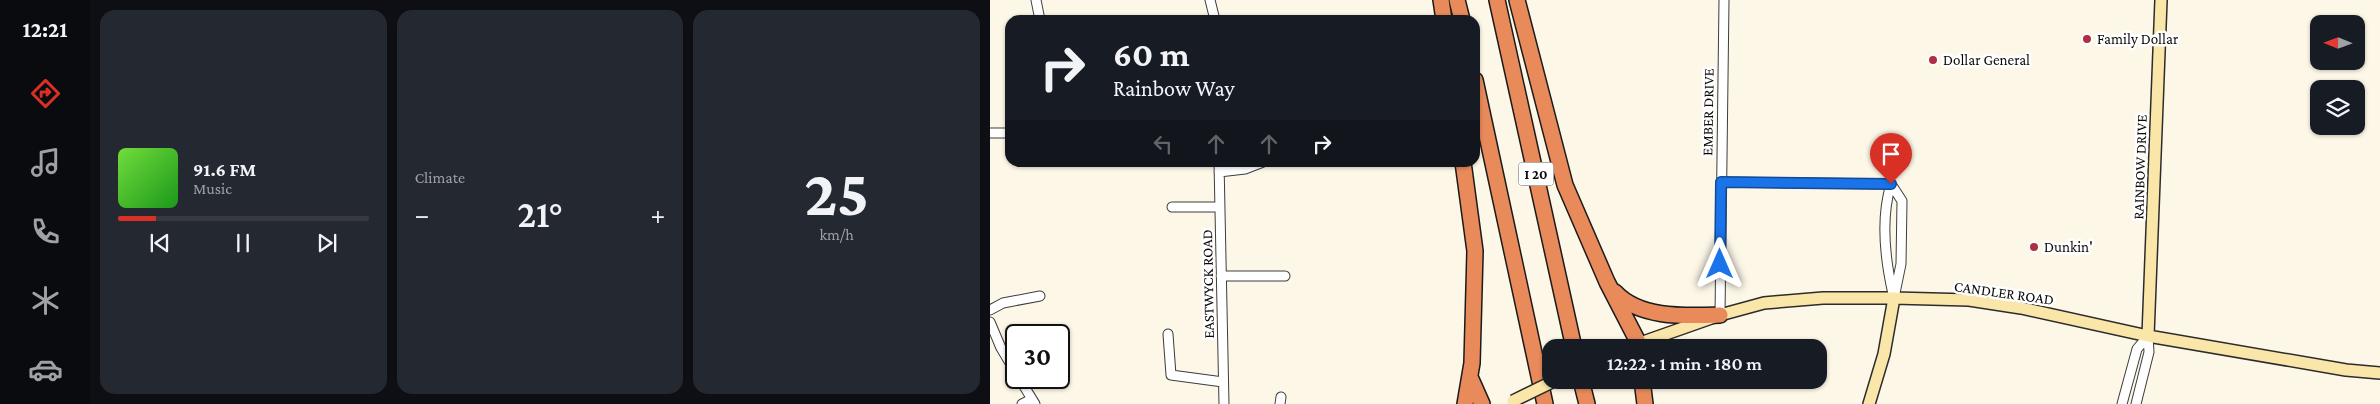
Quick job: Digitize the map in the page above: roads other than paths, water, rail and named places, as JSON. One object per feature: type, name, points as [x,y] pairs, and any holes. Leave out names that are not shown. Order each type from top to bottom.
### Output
[{"type":"highway","points":[[1441,0],[1443,15]]},
{"type":"highway","points":[[1457,0],[1461,15]]},
{"type":"highway","name":"I 20","points":[[1497,0],[1572,339]]},
{"type":"highway","points":[[1517,0],[1565,185],[1631,339]]},
{"type":"highway","name":"I 20","points":[[1480,103],[1545,404]]},
{"type":"highway","points":[[1464,167],[1475,251],[1470,377],[1464,404]]},
{"type":"highway","points":[[1607,282],[1621,298],[1634,306],[1688,316],[1720,315]]},
{"type":"highway","points":[[1470,377],[1482,404]]},
{"type":"highway","points":[[1584,389],[1587,404]]},
{"type":"highway","points":[[1643,389],[1645,404]]},
{"type":"main road","name":"RAINBOW DRIVE","points":[[2148,336],[2161,0]]},
{"type":"main road","name":"CANDLER ROAD","points":[[1653,339],[1720,315],[1764,304],[1788,301],[1894,298],[1969,300],[2013,307],[2148,336],[2346,370],[2380,373]]},
{"type":"main road","points":[[1869,404],[1884,354],[1894,298]]},
{"type":"main road","points":[[1510,402],[1542,387]]},
{"type":"street","points":[[1036,0],[1039,15]]},
{"type":"street","points":[[1210,0],[1214,15]]},
{"type":"street","name":"EMBER DRIVE","points":[[1720,315],[1724,0]]},
{"type":"street","points":[[990,133],[1005,133]]},
{"type":"street","points":[[1219,167],[1245,169],[1250,167]]},
{"type":"street","name":"EASTWYCK ROAD","points":[[1219,167],[1224,404]]},
{"type":"street","points":[[1721,182],[1891,184]]},
{"type":"street","points":[[1891,184],[1886,202],[1886,263],[1894,298]]},
{"type":"street","points":[[1891,184],[1902,201],[1901,264],[1894,298]]},
{"type":"street","points":[[1172,207],[1220,207]]},
{"type":"street","points":[[1221,276],[1284,276]]},
{"type":"street","points":[[990,310],[1004,303],[1040,296]]},
{"type":"street","points":[[990,322],[1005,356]]},
{"type":"street","points":[[1168,334],[1171,375],[1223,382]]},
{"type":"street","points":[[2122,404],[2137,349],[2148,336]]},
{"type":"street","points":[[2136,404],[2150,352],[2148,336]]},
{"type":"street","points":[[1022,404],[1034,401],[1026,389]]},
{"type":"place","name":"Family Dollar","points":[[2087,39]]},
{"type":"place","name":"Dollar General","points":[[1933,60]]},
{"type":"place","name":"Dunkin'","points":[[2034,247]]}]
